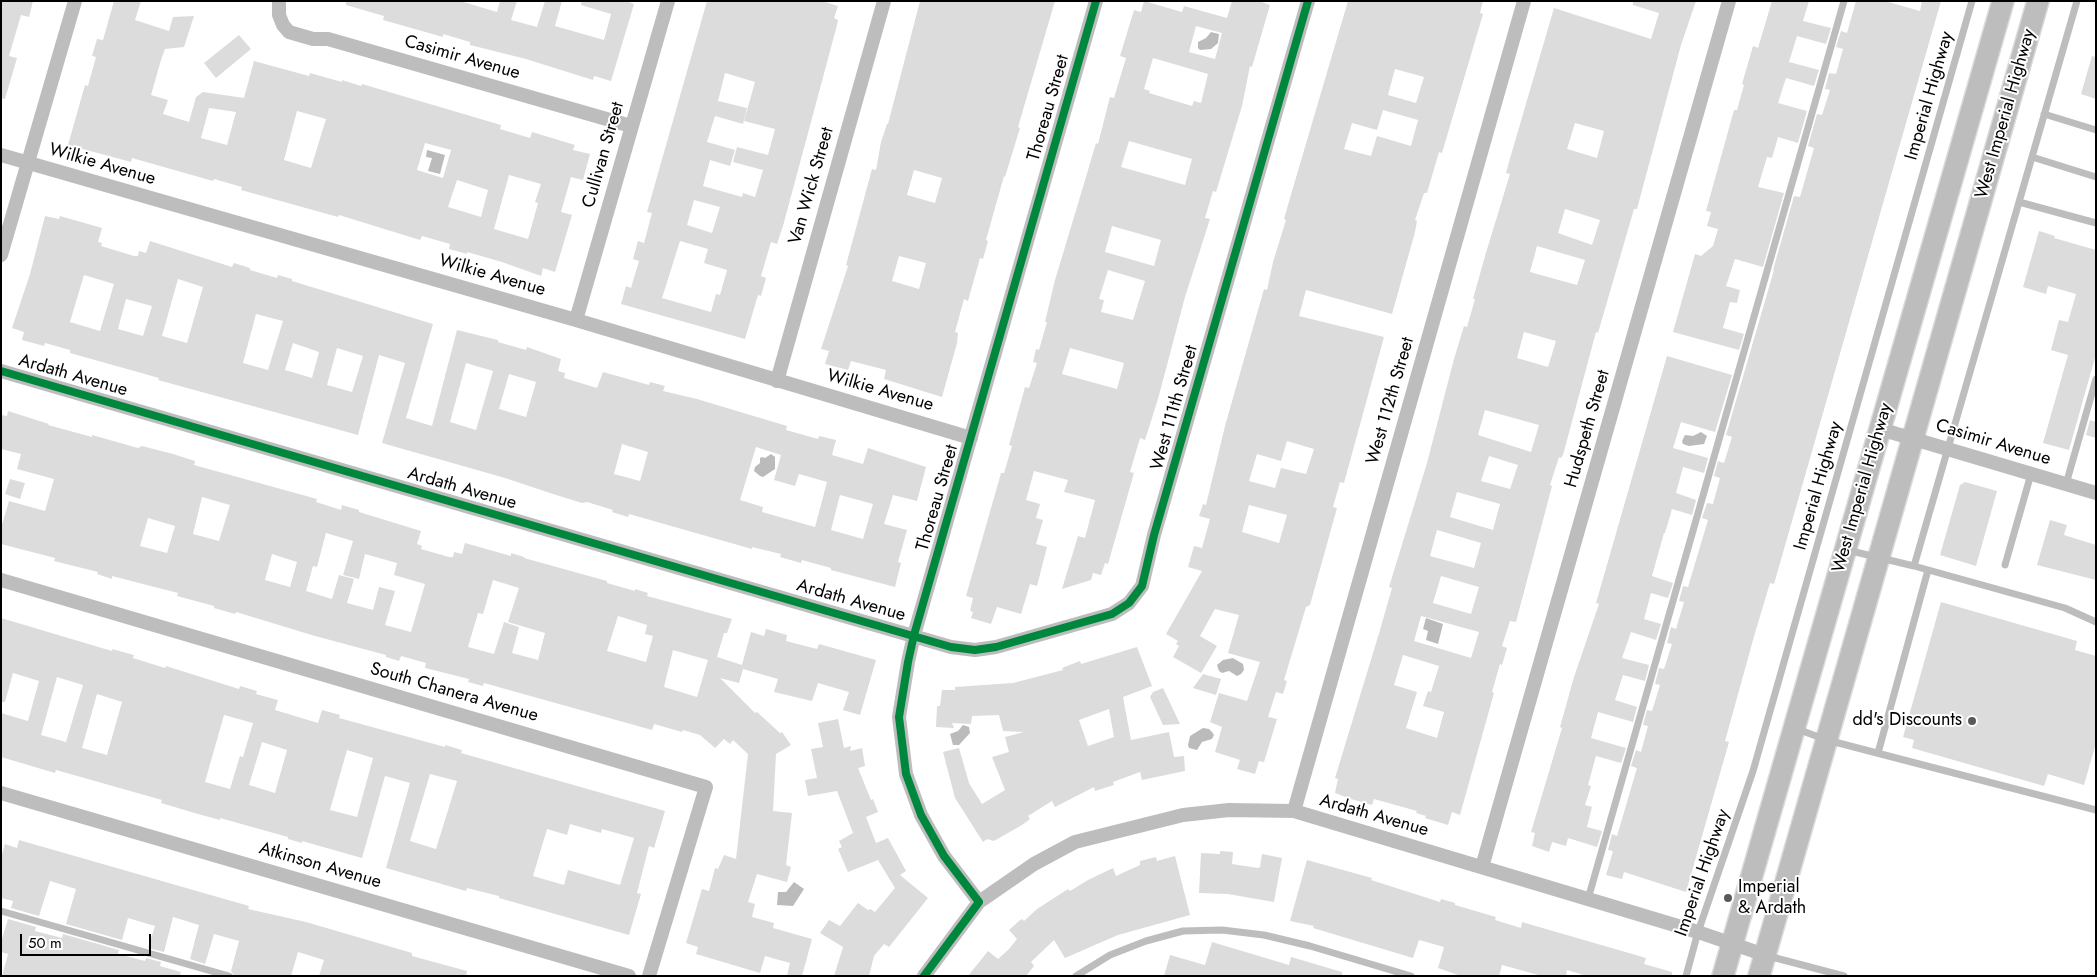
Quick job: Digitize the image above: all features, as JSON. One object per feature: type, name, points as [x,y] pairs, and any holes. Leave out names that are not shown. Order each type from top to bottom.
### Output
[{"type":"main road","name":"West Imperial Highway","points":[[1723,976],[2003,1]]},
{"type":"main road","name":"West Imperial Highway","points":[[1759,976],[2038,1]]},
{"type":"street","points":[[1,255],[75,1]]},
{"type":"street","name":"Casimir Avenue","points":[[279,1],[279,15],[289,32],[313,38],[328,39],[631,126]]},
{"type":"street","name":"Cullivan Street","points":[[576,320],[668,1]]},
{"type":"street","name":"Van Wick Street","points":[[777,381],[884,1]]},
{"type":"street","name":"Thoreau Street","points":[[979,902],[944,856],[921,815],[906,774],[899,717],[914,635],[1096,1]]},
{"type":"street","name":"West 111th Street","points":[[914,635],[952,647],[975,650],[996,647],[1112,614],[1129,603],[1142,586],[1154,535],[1308,1]]},
{"type":"street","name":"West 112th Street","points":[[1294,812],[1524,1]]},
{"type":"street","name":"Hudspeth Street","points":[[1482,867],[1729,1]]},
{"type":"street","name":"Wilkie Avenue","points":[[1,155],[576,320],[971,438]]},
{"type":"street","name":"Ardath Avenue","points":[[1,371],[914,635]]},
{"type":"street","name":"Casimir Avenue","points":[[1880,429],[2096,493]]},
{"type":"street","name":"South Chanera Avenue","points":[[1,580],[706,787],[649,976]]},
{"type":"street","name":"Atkinson Avenue","points":[[1,793],[629,976]]},
{"type":"street","name":"Ardath Avenue","points":[[979,902],[1034,864],[1075,842],[1183,815],[1230,810],[1294,812],[1698,932],[1765,956]]},
{"type":"street","points":[[924,976],[979,902]]},
{"type":"lane","points":[[1588,899],[1844,1]]},
{"type":"lane","name":"Imperial Highway","points":[[1686,976],[1698,932],[1754,771],[1972,1]]},
{"type":"lane","points":[[1914,566],[2076,1]]},
{"type":"lane","points":[[2044,114],[2096,130]]},
{"type":"lane","points":[[2032,157],[2096,177]]},
{"type":"lane","points":[[2019,202],[2096,223]]},
{"type":"lane","points":[[2066,484],[2096,379]]},
{"type":"lane","points":[[2005,565],[2031,474]]},
{"type":"lane","points":[[1846,550],[1914,566],[2065,608],[2096,622]]},
{"type":"lane","points":[[1878,753],[1928,570]]},
{"type":"lane","points":[[1794,728],[1826,740],[2096,810]]},
{"type":"lane","points":[[1,911],[229,976]]},
{"type":"lane","points":[[1076,976],[1110,955],[1146,941],[1184,931],[1222,930],[1264,935],[1310,946],[1411,976]]},
{"type":"lane","points":[[1765,956],[1844,976]]},
{"type":"shaded area","points":[[1211,32],[1219,34],[1218,43],[1211,49],[1200,50],[1198,42],[1206,38]]},
{"type":"shaded area","points":[[427,150],[445,155],[440,174],[428,171],[432,158],[426,157]]},
{"type":"shaded area","points":[[1701,432],[1707,436],[1704,444],[1689,446],[1683,444],[1682,441],[1685,435],[1693,436]]},
{"type":"shaded area","points":[[771,454],[775,457],[775,469],[763,477],[760,476],[754,471],[755,467],[760,463],[760,458],[765,458]]},
{"type":"shaded area","points":[[1426,618],[1443,624],[1438,644],[1426,640],[1428,631],[1423,629]]},
{"type":"shaded area","points":[[1233,658],[1243,664],[1244,670],[1241,674],[1237,676],[1229,671],[1222,673],[1219,671],[1217,665],[1223,660]]},
{"type":"shaded area","points":[[963,725],[969,727],[970,733],[959,745],[953,745],[950,734],[958,731]]},
{"type":"shaded area","points":[[1203,728],[1209,729],[1212,732],[1214,735],[1212,739],[1202,742],[1197,750],[1189,748],[1190,736]]},
{"type":"shaded area","points":[[794,882],[804,889],[793,906],[777,905],[778,892],[786,892]]},
{"type":"building","points":[[1,1],[33,1],[29,17],[21,15],[9,56],[17,58],[5,99],[1,98]]},
{"type":"building","points":[[114,1],[141,1],[135,20],[169,31],[173,17],[194,16],[184,47],[165,49],[151,95],[168,100],[163,114],[189,122],[196,97],[203,92],[244,98],[254,61],[309,76],[310,73],[342,82],[342,80],[361,86],[362,84],[501,125],[500,129],[530,138],[532,132],[575,145],[573,150],[590,154],[583,180],[571,177],[561,212],[572,215],[555,272],[543,268],[541,276],[502,262],[449,249],[450,244],[422,236],[420,240],[339,215],[338,217],[241,190],[242,187],[214,179],[213,181],[132,158],[131,162],[68,145],[85,85],[88,86],[96,57],[92,56],[97,39],[103,40]],"holes":[[[209,108],[236,112],[227,145],[201,138]],[[297,111],[326,119],[311,168],[284,160]],[[425,143],[451,150],[443,178],[417,170]],[[509,175],[541,184],[535,202],[538,203],[528,239],[494,229]],[[457,180],[488,190],[481,217],[448,207]]]},
{"type":"building","points":[[346,1],[460,1],[497,12],[500,1],[517,1],[511,20],[537,27],[545,1],[562,1],[555,26],[604,40],[611,14],[581,5],[582,1],[626,1],[634,4],[611,81],[594,76],[593,80],[526,59],[470,45],[470,42],[443,34],[443,37],[383,20],[384,16],[346,5]]},
{"type":"building","points":[[707,1],[822,1],[838,6],[834,18],[838,20],[836,29],[783,226],[777,244],[771,242],[761,276],[766,278],[761,296],[758,295],[745,339],[621,304],[626,286],[631,288],[639,261],[633,259],[638,241],[644,243],[652,213],[647,212]],"holes":[[[725,73],[755,82],[744,121],[775,129],[768,155],[737,147],[733,162],[763,170],[755,197],[743,193],[742,197],[703,186],[710,160],[730,166],[735,150],[707,142],[715,116],[743,124],[747,108],[718,101]],[[694,200],[720,207],[712,233],[687,225]],[[680,241],[708,249],[704,263],[727,270],[720,295],[716,294],[711,312],[662,298]]]},
{"type":"building","points":[[920,1],[1055,1],[1018,127],[1020,128],[986,240],[988,241],[983,259],[980,258],[968,301],[964,299],[955,332],[958,333],[957,343],[942,397],[884,379],[886,370],[851,361],[848,370],[825,364],[829,351],[821,349],[848,266],[846,265],[872,169],[876,170],[881,142],[888,124]],"holes":[[[914,170],[942,178],[935,203],[907,195]],[[899,256],[926,263],[919,289],[892,281]]]},
{"type":"building","points":[[1144,1],[1182,12],[1184,6],[1227,18],[1232,1],[1259,1],[1270,5],[1252,67],[1250,66],[1242,106],[1216,192],[1213,191],[1205,218],[1210,219],[1185,297],[1158,399],[1145,440],[1140,438],[1130,472],[1134,473],[1108,564],[1105,563],[1101,575],[1093,573],[1091,580],[1062,589],[1078,536],[1085,538],[1095,500],[1064,492],[1068,480],[1034,471],[1026,500],[1040,504],[1036,518],[1043,520],[1036,544],[1047,547],[1037,586],[1030,584],[1021,614],[997,607],[991,624],[971,618],[973,612],[970,611],[973,598],[966,596],[1001,473],[1004,473],[1012,446],[1009,445],[1025,387],[1029,388],[1037,363],[1033,362],[1036,349],[1039,350],[1047,322],[1045,322],[1055,280],[1096,143],[1098,144],[1110,97],[1114,98],[1126,58],[1120,56],[1134,10],[1141,12]],"holes":[[[1196,26],[1222,33],[1215,59],[1189,52]],[[1153,58],[1208,74],[1201,103],[1194,101],[1192,106],[1149,93],[1150,91],[1144,89]],[[1129,141],[1192,159],[1185,185],[1121,167]],[[1112,226],[1161,240],[1154,266],[1105,252]],[[1108,270],[1145,281],[1133,320],[1101,312],[1104,300],[1099,299]],[[1070,348],[1124,363],[1117,389],[1062,374]]]},
{"type":"building","points":[[1348,1],[1483,1],[1480,13],[1483,14],[1442,153],[1439,152],[1427,193],[1424,193],[1415,220],[1417,221],[1415,232],[1392,314],[1306,290],[1299,316],[1384,337],[1344,483],[1340,482],[1333,507],[1337,508],[1310,605],[1306,607],[1284,680],[1287,681],[1283,694],[1276,692],[1268,717],[1277,719],[1264,762],[1259,761],[1255,774],[1237,769],[1240,760],[1215,752],[1222,727],[1210,722],[1219,693],[1247,701],[1260,662],[1228,653],[1239,615],[1215,609],[1200,636],[1217,646],[1201,673],[1173,657],[1179,646],[1176,644],[1178,641],[1166,634],[1202,571],[1188,567],[1194,546],[1202,548],[1210,519],[1199,516],[1203,504],[1206,505],[1225,426],[1264,289],[1267,290],[1273,262],[1286,220],[1284,219]],"holes":[[[1395,69],[1424,77],[1416,103],[1388,95]],[[1383,110],[1418,120],[1411,146],[1377,136],[1371,156],[1344,149],[1352,123],[1377,130]],[[1287,441],[1314,449],[1306,474],[1281,468],[1275,488],[1249,481],[1257,454],[1281,461]],[[1249,505],[1287,515],[1279,543],[1242,532]]]},
{"type":"building","points":[[1633,1],[1696,1],[1681,45],[1637,209],[1634,209],[1598,333],[1596,332],[1563,455],[1561,458],[1559,457],[1550,485],[1552,486],[1516,622],[1510,621],[1502,646],[1507,648],[1492,692],[1494,693],[1460,815],[1452,812],[1448,825],[1425,818],[1426,816],[1416,813],[1417,811],[1374,799],[1372,805],[1351,799],[1335,793],[1338,779],[1335,778],[1392,588],[1389,587],[1427,463],[1454,359],[1464,326],[1467,327],[1475,299],[1473,299],[1510,174],[1506,173],[1554,8],[1651,39],[1659,13],[1633,5]],"holes":[[[1575,123],[1604,131],[1597,158],[1567,149]],[[1565,209],[1600,220],[1592,245],[1558,233]],[[1537,246],[1585,260],[1577,285],[1530,272]],[[1524,332],[1556,341],[1548,367],[1517,358]],[[1485,410],[1539,425],[1531,452],[1478,435]],[[1489,456],[1518,465],[1510,489],[1481,481]],[[1457,492],[1500,504],[1493,530],[1450,517]],[[1437,530],[1481,543],[1474,568],[1430,556]],[[1441,576],[1479,587],[1471,614],[1433,603]],[[1421,616],[1479,632],[1471,658],[1414,641]],[[1403,655],[1439,666],[1431,692],[1428,691],[1423,706],[1444,712],[1437,738],[1406,728],[1417,692],[1394,685]]]},
{"type":"building","points":[[1772,1],[1809,1],[1803,21],[1831,28],[1826,44],[1797,36],[1789,62],[1819,70],[1814,86],[1786,78],[1778,103],[1807,111],[1798,143],[1778,137],[1772,158],[1767,157],[1758,187],[1784,193],[1763,267],[1735,259],[1726,286],[1740,290],[1737,303],[1730,302],[1723,328],[1744,334],[1739,350],[1673,332],[1695,254],[1701,256],[1713,246],[1718,229],[1707,226],[1711,212],[1706,211],[1734,110],[1737,110],[1753,46],[1758,48]]},
{"type":"building","points":[[1856,1],[1885,1],[1920,11],[1922,1],[1941,1],[1774,584],[1770,583],[1755,633],[1725,741],[1729,742],[1686,892],[1624,872],[1622,879],[1606,875],[1613,851],[1608,850],[1612,834],[1617,836],[1637,768],[1631,766],[1636,750],[1641,752],[1648,726],[1643,725],[1647,710],[1652,711],[1660,685],[1655,684],[1659,668],[1664,669],[1672,644],[1667,643],[1671,627],[1676,629],[1684,602],[1679,601],[1683,586],[1688,587],[1708,520],[1702,518],[1707,503],[1713,504],[1720,478],[1714,476],[1718,461],[1724,463],[1732,437],[1726,435],[1794,196],[1800,197],[1814,148],[1808,146],[1817,114],[1822,115],[1830,90],[1825,89],[1829,73],[1836,74],[1843,49],[1836,47],[1841,31],[1847,33]]},
{"type":"building","points":[[239,35],[251,49],[216,78],[204,63]]},
{"type":"building","points":[[2092,56],[2096,57],[2096,99],[2081,94]]},
{"type":"building","points":[[45,216],[59,219],[60,216],[102,228],[98,242],[102,243],[101,246],[134,256],[138,256],[139,251],[146,253],[150,241],[232,267],[234,263],[277,278],[278,275],[292,279],[292,281],[433,324],[406,418],[432,426],[457,330],[498,340],[498,342],[526,350],[527,347],[561,359],[558,371],[565,373],[564,378],[597,388],[603,372],[649,385],[650,382],[665,386],[663,391],[697,399],[787,426],[786,430],[818,439],[819,436],[836,440],[832,455],[863,464],[868,448],[926,467],[917,501],[893,495],[884,524],[907,530],[898,562],[901,563],[895,587],[831,570],[831,568],[802,560],[801,563],[780,557],[781,554],[752,547],[752,549],[629,514],[628,517],[587,502],[582,503],[505,478],[382,443],[405,363],[379,355],[358,435],[158,380],[159,378],[70,353],[70,350],[45,343],[44,346],[22,340],[24,332],[12,328],[30,274]],"holes":[[[84,275],[114,284],[100,331],[70,322]],[[178,279],[203,287],[187,343],[162,336]],[[126,299],[152,306],[143,336],[118,329]],[[256,314],[283,321],[268,370],[243,363]],[[293,343],[319,352],[312,378],[285,370]],[[337,348],[363,356],[352,392],[327,385]],[[466,363],[493,371],[476,430],[450,422]],[[509,374],[536,382],[526,417],[499,409]],[[622,444],[648,452],[640,481],[614,474]],[[756,447],[781,455],[774,480],[795,486],[799,474],[827,482],[815,527],[762,512],[763,507],[740,500]],[[840,495],[873,504],[863,539],[831,530]]]},
{"type":"building","points":[[2039,231],[2055,236],[2054,238],[2096,250],[2096,354],[2069,450],[2043,443],[2068,355],[2051,350],[2059,320],[2068,322],[2076,294],[2048,286],[2046,294],[2023,287]]},
{"type":"building","points":[[1667,356],[1732,375],[1715,432],[1681,422],[1673,448],[1708,458],[1704,473],[1683,467],[1676,493],[1696,500],[1692,515],[1672,509],[1664,533],[1652,576],[1673,583],[1668,598],[1651,593],[1644,619],[1661,624],[1656,640],[1631,632],[1622,658],[1649,665],[1645,681],[1623,675],[1615,700],[1637,707],[1633,722],[1598,712],[1591,738],[1626,748],[1621,763],[1596,756],[1588,785],[1591,786],[1585,805],[1592,807],[1587,827],[1602,831],[1597,847],[1568,838],[1566,846],[1552,842],[1549,852],[1532,846],[1535,833],[1531,832],[1562,728],[1560,727],[1574,677],[1599,604],[1596,603]]},
{"type":"building","points":[[8,411],[48,425],[92,437],[92,435],[138,448],[142,446],[173,454],[195,461],[194,465],[317,499],[316,502],[341,510],[342,505],[359,510],[359,512],[421,531],[417,544],[422,546],[421,549],[449,557],[453,557],[454,552],[462,554],[465,543],[511,556],[511,553],[607,581],[607,583],[648,593],[647,596],[732,619],[727,633],[724,633],[717,657],[742,665],[751,632],[764,636],[766,629],[787,635],[786,641],[817,649],[819,644],[876,660],[860,715],[843,710],[849,692],[818,683],[812,701],[774,692],[778,679],[743,669],[739,683],[720,678],[755,713],[757,712],[780,733],[782,732],[791,745],[776,754],[773,811],[792,813],[786,865],[791,867],[787,882],[757,874],[748,902],[755,904],[752,917],[774,923],[773,928],[812,939],[802,976],[787,976],[790,963],[765,956],[760,973],[696,954],[698,947],[686,943],[702,889],[709,891],[715,868],[718,869],[724,855],[736,859],[748,754],[733,740],[730,744],[724,739],[715,748],[700,735],[683,730],[682,732],[654,724],[652,730],[484,683],[483,686],[468,682],[469,679],[425,668],[426,663],[401,656],[399,661],[386,657],[386,655],[236,612],[235,614],[214,608],[214,606],[177,596],[178,593],[112,576],[112,579],[97,574],[98,572],[54,561],[55,558],[1,544],[1,528],[9,501],[45,511],[54,479],[17,469],[21,454],[1,449],[1,415],[7,416]],"holes":[[[202,497],[230,505],[219,541],[193,534]],[[148,518],[175,526],[167,553],[140,546]],[[326,533],[353,541],[343,575],[359,579],[365,554],[397,563],[394,575],[425,584],[411,632],[385,625],[395,591],[379,587],[373,610],[347,603],[354,579],[339,575],[332,599],[306,591],[313,566],[317,567]],[[272,554],[297,562],[290,587],[265,580]],[[493,580],[519,588],[508,622],[545,633],[538,660],[512,653],[519,627],[504,622],[494,654],[468,647],[478,613],[483,614]],[[618,616],[647,625],[645,634],[653,636],[646,662],[607,651]],[[673,650],[708,660],[697,697],[664,687]]]},
{"type":"building","points":[[2090,420],[2096,422],[2096,438],[2086,435]]},
{"type":"building","points":[[10,479],[25,483],[20,499],[5,494]]},
{"type":"building","points":[[1965,482],[1997,491],[1976,566],[1940,555],[1960,485]]},
{"type":"building","points":[[2050,520],[2067,525],[2064,535],[2096,545],[2096,580],[2037,565]]},
{"type":"building","points":[[1941,602],[2077,641],[2075,650],[2096,656],[2096,743],[2084,785],[2048,774],[2044,786],[1912,748],[1914,740],[1903,737]]},
{"type":"building","points":[[1,618],[112,651],[112,649],[134,655],[133,658],[165,668],[166,666],[239,689],[240,686],[257,691],[256,694],[278,700],[275,710],[318,723],[322,710],[340,715],[339,718],[445,747],[445,745],[462,750],[461,753],[665,811],[654,848],[649,846],[637,893],[641,894],[629,935],[499,898],[499,896],[467,888],[466,891],[386,868],[410,783],[385,776],[362,858],[302,841],[302,843],[288,839],[288,837],[220,818],[220,820],[198,814],[161,803],[162,800],[56,770],[55,773],[1,757],[1,713],[28,721],[39,681],[13,673],[5,702],[1,702]],"holes":[[[57,677],[83,685],[66,742],[41,735]],[[97,694],[122,702],[107,755],[82,748]],[[224,715],[253,723],[243,757],[240,756],[230,789],[205,782]],[[262,742],[287,750],[275,793],[249,785]],[[347,750],[373,758],[357,817],[330,810]],[[430,774],[457,781],[436,849],[410,841]],[[570,824],[601,833],[602,829],[634,838],[620,885],[568,870],[564,885],[533,876],[547,829],[567,835]]]},
{"type":"building","points":[[1137,647],[1152,686],[1123,697],[1131,740],[1169,732],[1174,757],[1184,756],[1185,771],[1142,780],[1140,772],[1113,782],[1114,785],[1095,791],[1094,787],[1055,807],[1052,801],[1028,816],[1030,819],[1022,825],[994,841],[987,839],[983,842],[955,798],[943,752],[959,748],[969,783],[982,804],[1005,790],[992,757],[1009,752],[1005,737],[1024,732],[1003,731],[999,715],[972,716],[971,724],[952,723],[954,728],[936,727],[937,706],[940,706],[942,690],[955,690],[955,687],[1013,683],[1063,670],[1062,668],[1080,661],[1081,664]],"holes":[[[1109,709],[1114,737],[1088,746],[1079,720]]]},
{"type":"building","points":[[1203,674],[1221,679],[1216,695],[1193,688]]},
{"type":"building","points":[[1163,688],[1180,724],[1163,725],[1150,697],[1153,692]]},
{"type":"building","points":[[838,719],[844,748],[851,746],[850,751],[862,748],[865,766],[858,768],[878,812],[866,817],[876,843],[888,838],[906,871],[900,875],[928,898],[889,947],[884,944],[874,956],[869,976],[834,976],[843,947],[820,933],[829,920],[840,926],[858,903],[868,910],[870,909],[875,912],[895,888],[878,860],[848,872],[838,849],[842,847],[839,841],[853,833],[837,791],[808,796],[805,780],[817,778],[811,749],[823,747],[818,723]]},
{"type":"building","points":[[19,840],[249,906],[248,909],[306,922],[412,953],[412,956],[467,971],[466,976],[319,976],[324,960],[298,952],[291,976],[234,976],[231,971],[239,941],[214,934],[205,964],[190,959],[199,925],[173,917],[164,952],[148,948],[155,926],[128,918],[122,940],[66,924],[76,889],[50,881],[39,916],[11,908],[13,901],[1,898],[1,858],[5,844],[17,848]]},
{"type":"building","points":[[1220,851],[1233,852],[1232,864],[1258,868],[1260,867],[1262,854],[1282,858],[1274,902],[1228,894],[1199,893],[1201,853],[1220,854]]},
{"type":"building","points":[[1175,856],[1190,915],[1118,935],[1065,958],[1054,940],[1031,962],[1034,966],[1026,976],[968,976],[988,951],[998,959],[1009,949],[1017,939],[1009,930],[1019,921],[1022,919],[1024,921],[1037,909],[1068,889],[1070,891],[1113,868],[1116,876],[1140,865],[1140,861],[1156,857],[1157,861]]},
{"type":"building","points":[[1307,860],[1372,878],[1371,880],[1440,902],[1441,899],[1455,903],[1455,905],[1496,917],[1495,920],[1521,928],[1522,922],[1646,958],[1644,964],[1672,972],[1672,976],[1587,976],[1567,970],[1566,976],[1542,976],[1502,965],[1499,976],[1461,976],[1438,968],[1444,947],[1419,940],[1413,958],[1313,928],[1314,926],[1290,921]]},
{"type":"building","points":[[8,919],[36,927],[35,931],[62,938],[63,934],[119,950],[118,954],[145,961],[146,958],[161,962],[160,966],[181,972],[180,976],[2,976],[8,954],[1,952],[1,942]]},
{"type":"building","points":[[1212,942],[1289,965],[1291,957],[1342,972],[1342,976],[1164,976],[1170,955],[1205,965]]},
{"type":"cycle path","points":[[924,976],[979,902],[944,856],[921,815],[906,774],[899,717],[908,662],[914,635],[1096,1]]},
{"type":"cycle path","points":[[1,371],[951,647],[975,650],[996,647],[1112,614],[1129,603],[1142,586],[1154,535],[1308,1]]},
{"type":"place","name":"dd's Discounts","points":[[1972,721]]},
{"type":"place","name":"Imperial & Ardath","points":[[1728,898]]}]
